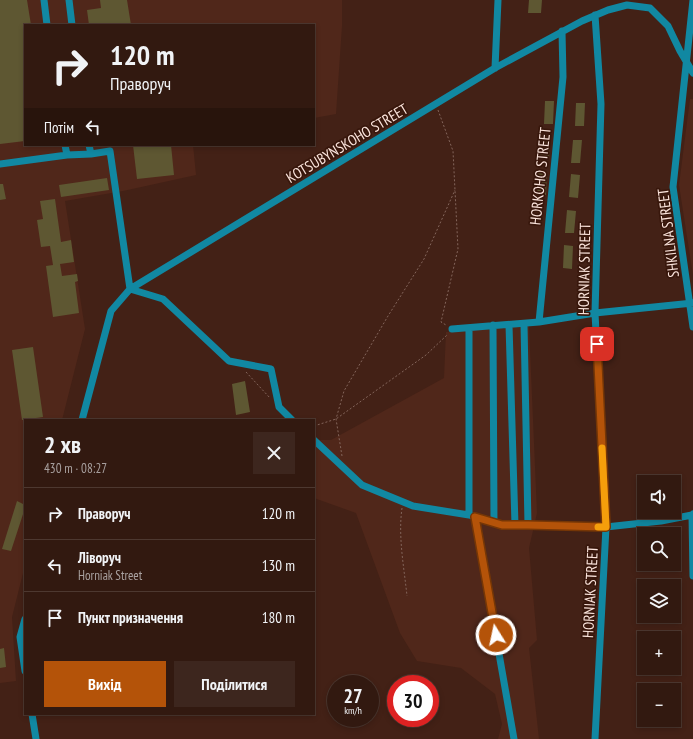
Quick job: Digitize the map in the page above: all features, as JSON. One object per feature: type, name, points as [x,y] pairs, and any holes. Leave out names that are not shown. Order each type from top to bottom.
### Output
[{"type":"street","points":[[44,0],[47,24]]},
{"type":"street","points":[[69,0],[72,24]]},
{"type":"street","points":[[495,68],[498,0]]},
{"type":"street","name":"SHKILNA STREET","points":[[693,0],[673,187],[691,303],[693,328]]},
{"type":"street","name":"KOTSUBYNSKOHO STREET","points":[[82,419],[111,311],[130,289],[495,68],[582,21],[608,10],[627,5],[650,8],[668,26],[693,73]]},
{"type":"street","name":"HORNIAK STREET","points":[[595,15],[601,104],[595,313],[606,527],[595,739]]},
{"type":"street","name":"HORKOHO STREET","points":[[539,322],[563,76],[562,31]]},
{"type":"street","points":[[65,146],[67,155]]},
{"type":"street","points":[[89,146],[91,154]]},
{"type":"street","points":[[0,164],[110,151],[130,289],[163,299],[229,361],[271,369],[278,407],[291,419]]},
{"type":"street","points":[[452,329],[524,324],[595,313],[691,303]]},
{"type":"street","points":[[524,324],[528,525]]},
{"type":"street","points":[[493,325],[494,522]]},
{"type":"street","points":[[509,325],[515,525]]},
{"type":"street","points":[[469,328],[472,516],[514,739]]},
{"type":"street","points":[[315,441],[362,485],[412,506],[472,516],[502,525],[606,527],[661,521],[692,514],[693,576]]},
{"type":"street","points":[[24,622],[20,637],[24,664]]},
{"type":"street","points":[[32,715],[36,739]]},
{"type":"path","points":[[315,426],[336,420],[426,355],[452,329],[441,322],[458,249],[453,151],[436,104]]},
{"type":"path","points":[[344,468],[336,420],[344,391],[388,316],[424,259],[455,190]]},
{"type":"path","points":[[238,362],[278,407]]},
{"type":"path","points":[[402,502],[400,535],[407,596]]},
{"type":"shaded area","points":[[0,0],[342,0],[342,26],[336,114],[315,118],[315,24],[24,24],[24,146],[193,146],[196,175],[123,191],[65,201],[85,329],[62,419],[24,419],[24,569],[12,617],[16,681],[0,683]]},
{"type":"shaded area","points":[[690,99],[693,99],[693,275],[679,185]]},
{"type":"shaded area","points":[[529,326],[537,513],[529,548],[537,640],[529,648],[539,739],[498,739],[502,724],[495,694],[461,668],[417,661],[400,633],[356,513],[315,498],[315,440],[331,440],[444,378],[446,332]]},
{"type":"building","points":[[0,0],[27,0],[31,24],[24,24],[24,141],[0,144]]},
{"type":"building","points":[[100,0],[127,0],[131,24],[89,24],[87,10],[101,8]]},
{"type":"building","points":[[529,0],[542,0],[541,13],[528,13]]},
{"type":"building","points":[[545,101],[554,101],[553,124],[544,124]]},
{"type":"building","points":[[576,103],[585,103],[584,126],[575,126]]},
{"type":"building","points":[[542,135],[550,136],[549,159],[540,158]]},
{"type":"building","points":[[573,140],[582,140],[580,163],[571,163]]},
{"type":"building","points":[[133,146],[171,146],[174,175],[137,179]]},
{"type":"building","points":[[538,171],[547,172],[546,195],[537,194]]},
{"type":"building","points":[[571,174],[580,175],[578,198],[569,197]]},
{"type":"building","points":[[107,178],[109,190],[61,197],[59,185]]},
{"type":"building","points":[[0,184],[3,184],[6,199],[0,200]]},
{"type":"building","points":[[55,199],[61,242],[71,240],[74,262],[60,264],[62,276],[77,274],[78,281],[75,282],[79,313],[53,317],[46,266],[53,265],[50,246],[41,247],[37,220],[43,219],[40,201]]},
{"type":"building","points":[[567,210],[576,211],[574,233],[565,233]]},
{"type":"building","points":[[564,245],[573,246],[572,269],[563,268]]},
{"type":"building","points":[[33,347],[43,417],[22,420],[12,350]]},
{"type":"building","points":[[245,381],[250,412],[236,415],[232,384]]},
{"type":"building","points":[[17,501],[24,504],[24,511],[11,551],[2,549]]},
{"type":"building","points":[[4,648],[6,667],[0,668],[0,649]]},
{"type":"slow traffic","points":[[598,527],[606,527],[602,448]]},
{"type":"route","points":[[496,635],[475,517],[502,525],[606,527],[597,344]]}]
